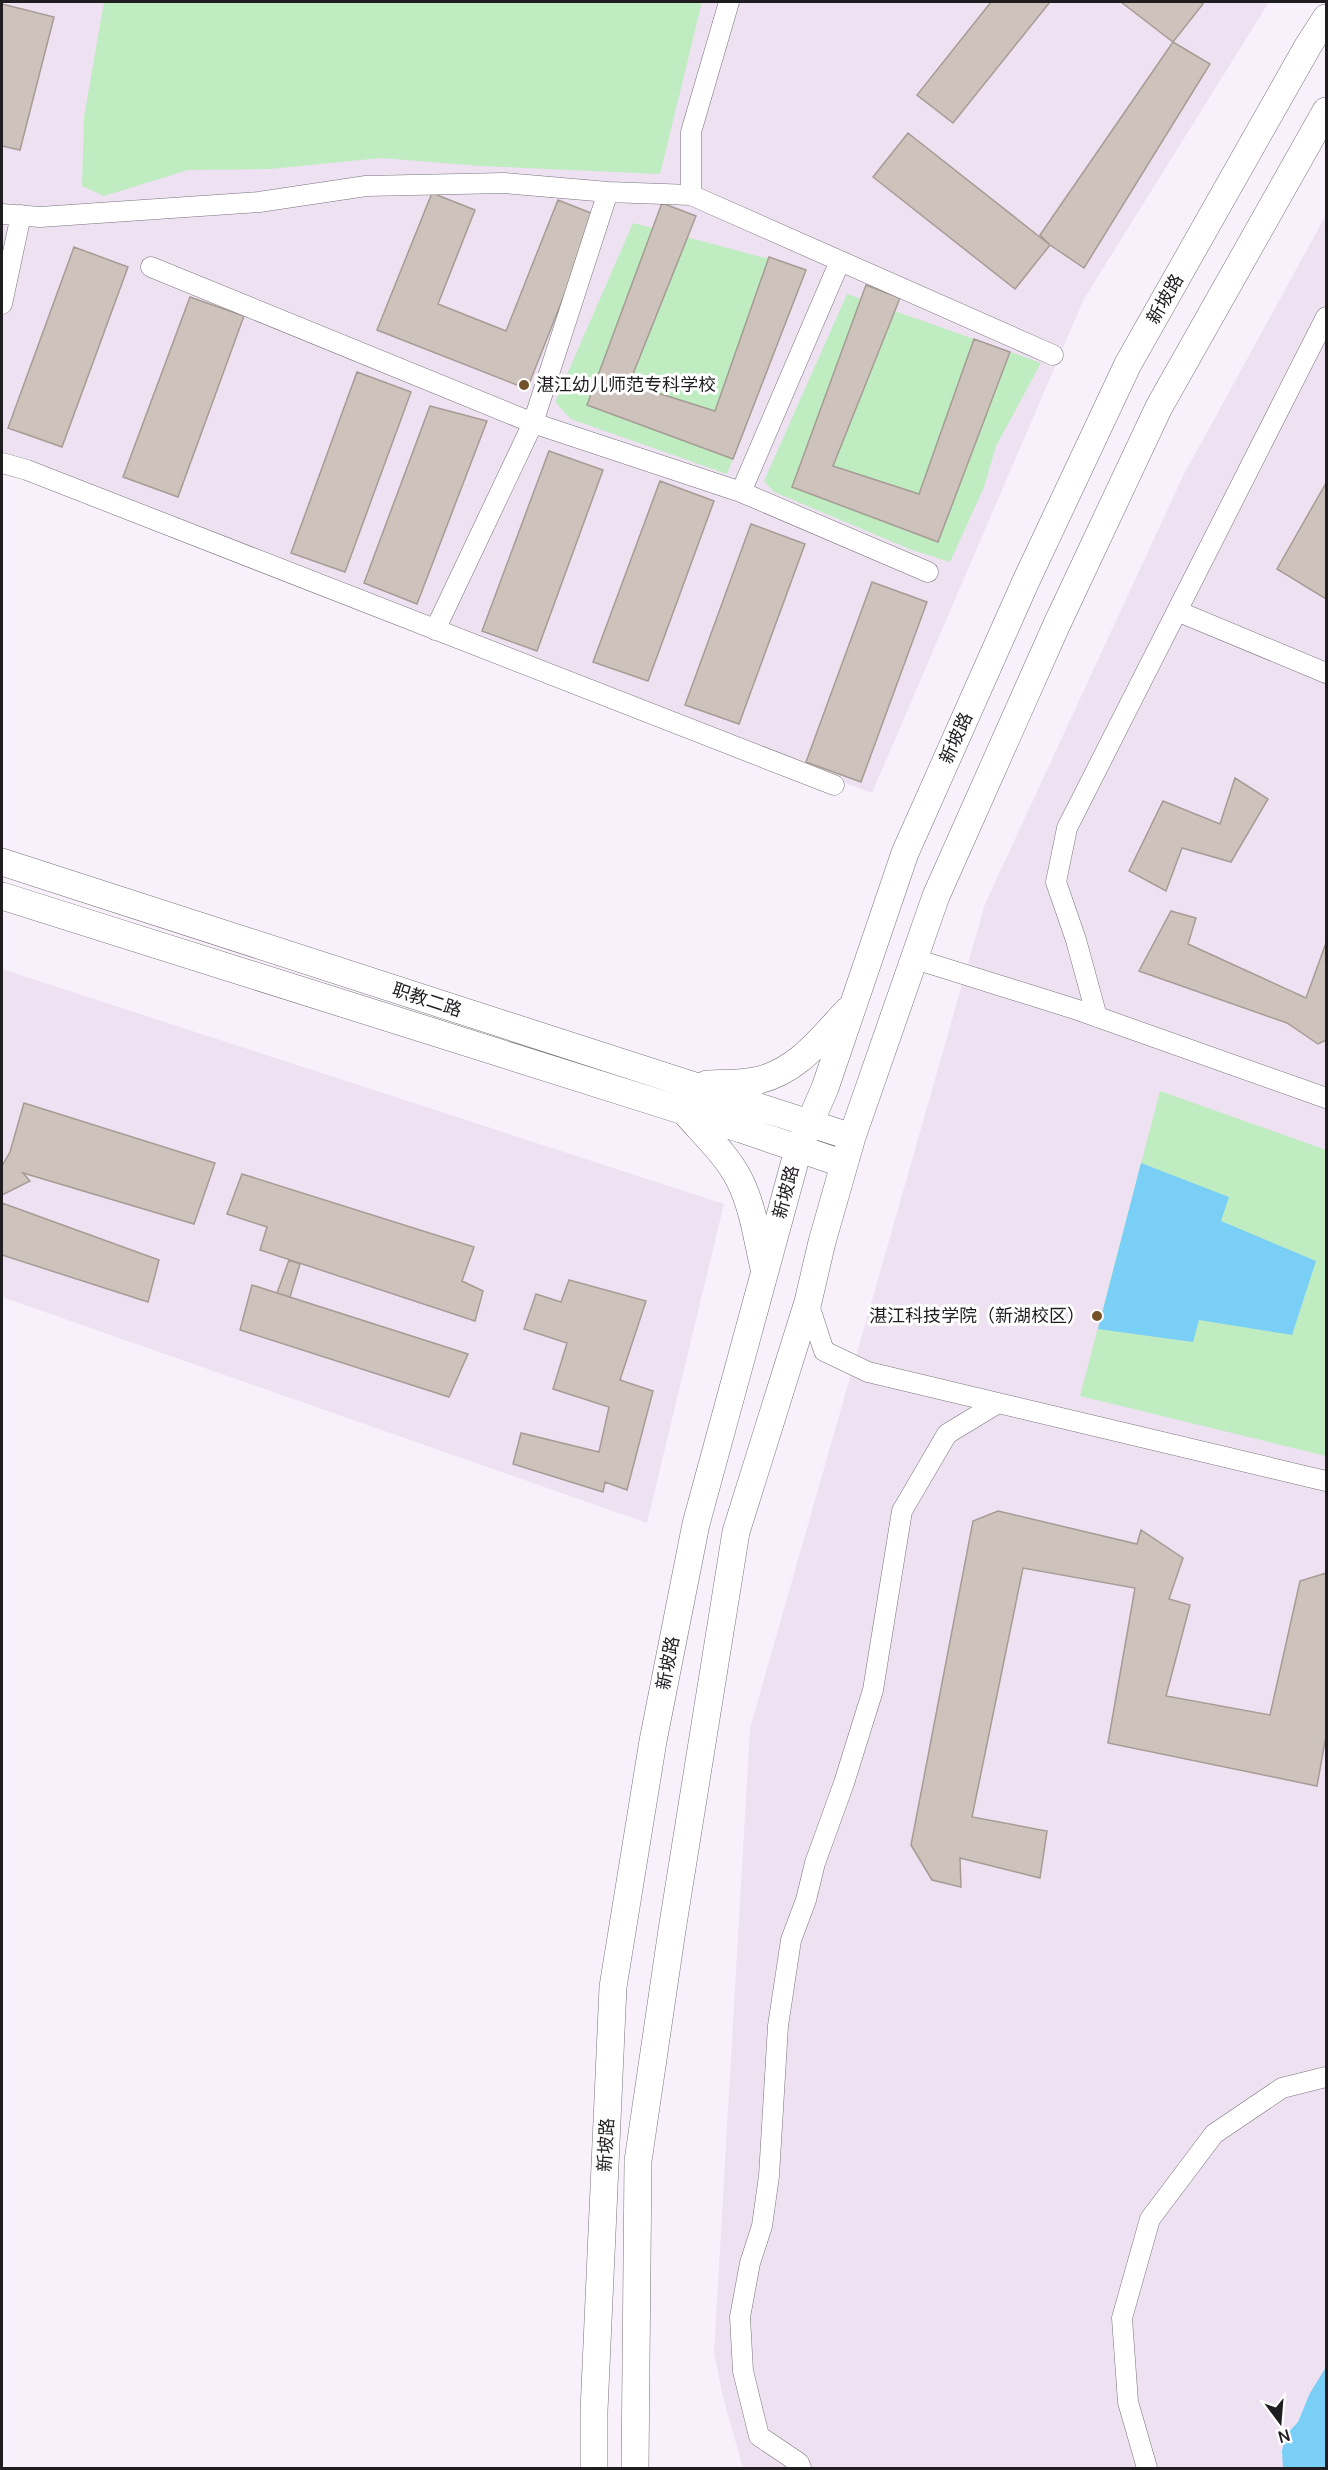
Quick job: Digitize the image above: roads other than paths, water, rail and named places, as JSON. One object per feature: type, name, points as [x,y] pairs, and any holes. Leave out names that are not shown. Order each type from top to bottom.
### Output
[{"type":"street","points":[[691,195],[691,132],[729,2]]},
{"type":"street","name":"新坡路","points":[[594,2469],[594,2411],[613,1987],[653,1742],[696,1524],[798,1150],[825,1088],[905,853],[1026,581],[1128,364],[1326,18]]},
{"type":"street","points":[[844,1164],[941,885],[1052,635],[1159,407],[1326,111]]},
{"type":"street","points":[[2,304],[11,215],[40,217],[259,202],[366,186],[504,183],[608,192],[691,195],[1053,355]]},
{"type":"street","points":[[435,630],[532,423],[608,192]]},
{"type":"street","points":[[741,492],[840,261]]},
{"type":"street","points":[[151,267],[532,423],[741,492],[928,572]]},
{"type":"street","points":[[1097,1017],[1076,940],[1056,882],[1067,828],[1326,317]]},
{"type":"street","points":[[2,463],[27,470],[834,785]]},
{"type":"street","points":[[1177,611],[1326,673]]},
{"type":"street","name":"职教二路","points":[[2,862],[687,1098],[798,1150],[844,1164]]},
{"type":"street","name":"职教二路","points":[[2,896],[687,1098],[809,1123],[852,1137]]},
{"type":"street","points":[[915,959],[1097,1017],[1326,1098]]},
{"type":"street","points":[[765,1272],[748,1201],[740,1180],[687,1098],[756,1081],[781,1071],[803,1058],[854,1003]]},
{"type":"street","name":"新坡路","points":[[635,2469],[638,2161],[736,1533],[808,1302],[844,1164]]},
{"type":"street","points":[[808,1302],[824,1351],[868,1372],[1326,1481]]},
{"type":"street","points":[[801,2469],[799,2463],[759,2436],[743,2371],[740,2317],[750,2263],[762,2226],[769,2176],[778,2026],[791,1940],[873,1690],[902,1511],[947,1434],[998,1403]]},
{"type":"street","points":[[1147,2469],[1128,2402],[1122,2318],[1149,2219],[1214,2134],[1282,2088],[1326,2077]]},
{"type":"water","points":[[1141,1163],[1229,1197],[1221,1221],[1316,1261],[1292,1335],[1199,1320],[1193,1342],[1098,1329]]},
{"type":"water","points":[[1326,2367],[1326,2468],[1283,2468],[1282,2451],[1286,2435],[1298,2422],[1310,2393]]},
{"type":"place","name":"湛江幼儿师范专科学校","points":[[524,385]]},
{"type":"place","name":"湛江科技学院（新湖校区）","points":[[1097,1316]]}]
